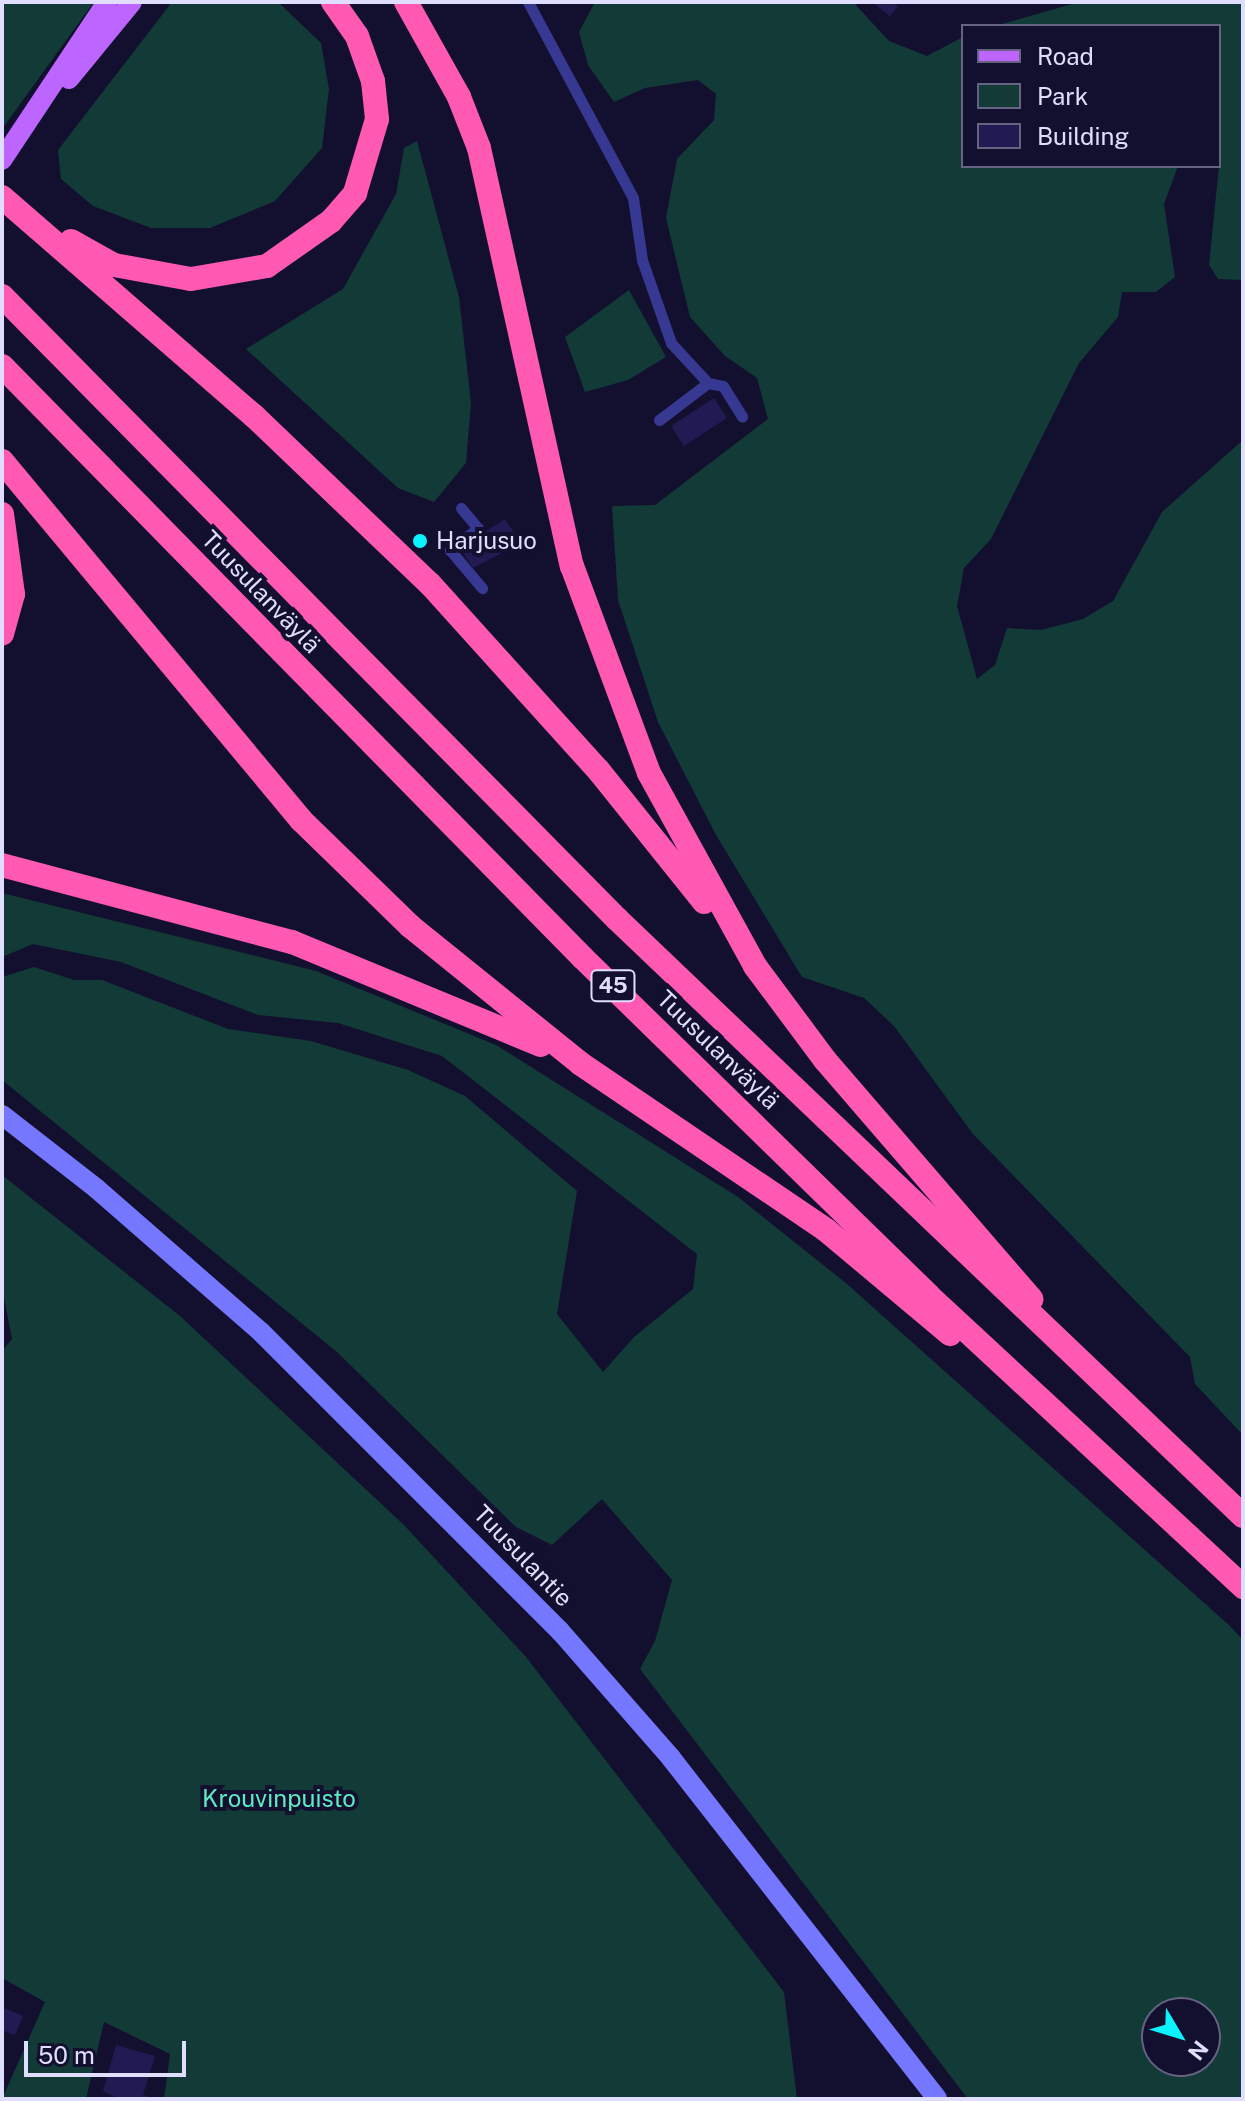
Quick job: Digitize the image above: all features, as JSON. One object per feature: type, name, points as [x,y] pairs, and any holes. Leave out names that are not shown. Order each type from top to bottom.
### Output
[{"type":"highway","points":[[31,219],[114,265],[155,276],[230,275],[267,266],[303,247],[355,193],[377,119],[373,81],[357,36],[333,2]]},
{"type":"highway","points":[[406,2],[459,97],[479,148],[547,471],[603,659],[649,773],[755,966]]},
{"type":"highway","points":[[2,197],[31,219],[254,416],[430,584],[599,771],[755,966],[825,1060],[1116,1397]]},
{"type":"highway","name":"Tuusulanväylä","points":[[2,296],[617,919],[1243,1516]]},
{"type":"highway","name":"Tuusulanväylä","points":[[2,366],[583,958],[1243,1587]]},
{"type":"highway","points":[[2,461],[301,820],[410,926],[581,1064],[826,1230],[1070,1425]]},
{"type":"highway","points":[[2,514],[13,594],[2,634]]},
{"type":"highway","points":[[2,865],[292,942],[581,1064]]},
{"type":"main road","points":[[7,153],[107,2]]},
{"type":"main road","points":[[7,153],[132,2]]},
{"type":"main road","name":"Tuusulantie","points":[[2,1115],[97,1189],[261,1332],[550,1621],[671,1758],[937,2099]]},
{"type":"lane","points":[[528,2],[633,198],[642,260],[671,343],[708,383],[723,386],[742,417]]},
{"type":"lane","points":[[659,420],[708,383]]},
{"type":"lane","points":[[461,508],[478,528],[450,550],[482,588]]},
{"type":"green space","points":[[2,2],[94,2],[2,129]]},
{"type":"green space","points":[[172,2],[278,2],[321,43],[329,89],[322,148],[275,201],[210,228],[151,228],[93,206],[61,179],[58,150]]},
{"type":"green space","points":[[595,2],[853,2],[889,41],[927,56],[961,38],[961,168],[1177,168],[1164,204],[1175,277],[1156,292],[1122,292],[1118,317],[1079,363],[991,539],[964,568],[957,606],[977,679],[995,665],[1007,628],[1041,630],[1083,619],[1113,601],[1162,512],[1243,440],[1243,1435],[1195,1384],[1190,1357],[973,1134],[894,1026],[864,998],[802,977],[716,835],[658,722],[618,600],[612,506],[655,505],[768,419],[757,378],[725,356],[690,317],[666,218],[677,159],[714,120],[716,94],[698,80],[645,88],[614,102],[588,65],[579,32]]},
{"type":"green space","points":[[1243,2],[1243,280],[1218,279],[1209,265],[1221,168],[1221,24],[1002,24],[1076,3]]},
{"type":"green space","points":[[417,141],[459,297],[471,403],[466,463],[434,502],[398,488],[246,349],[343,289],[396,194],[404,148]]},
{"type":"green space","points":[[629,290],[666,357],[628,380],[585,392],[565,337]]},
{"type":"green space","points":[[2,893],[316,971],[496,1045],[738,1197],[847,1284],[1230,1626],[1243,1640],[1243,2099],[968,2099],[640,1669],[655,1641],[672,1580],[602,1499],[552,1545],[516,1527],[337,1352],[2,1080],[2,977],[34,967],[74,980],[102,980],[228,1029],[311,1041],[408,1070],[465,1096],[577,1191],[557,1314],[603,1372],[634,1337],[693,1289],[697,1254],[442,1056],[338,1023],[258,1015],[121,962],[33,944],[2,957]]},
{"type":"green space","name":"Krouvinpuisto","points":[[2,1175],[180,1316],[404,1525],[526,1657],[784,1992],[797,2099],[164,2099],[170,2054],[104,2022],[86,2099],[2,2099],[45,2002],[2,1978],[2,1351],[12,1339],[2,1287]]},
{"type":"building","points":[[872,2],[892,2],[898,7],[890,16]]},
{"type":"building","points":[[714,398],[727,418],[684,446],[671,426]]},
{"type":"building","points":[[505,519],[521,543],[473,568],[460,548]]},
{"type":"building","points":[[2,2007],[23,2016],[15,2035],[2,2030]]},
{"type":"building","points":[[116,2045],[155,2056],[143,2095],[153,2099],[119,2099],[103,2091]]},
{"type":"place","name":"Harjusuo","points":[[420,541]]}]
